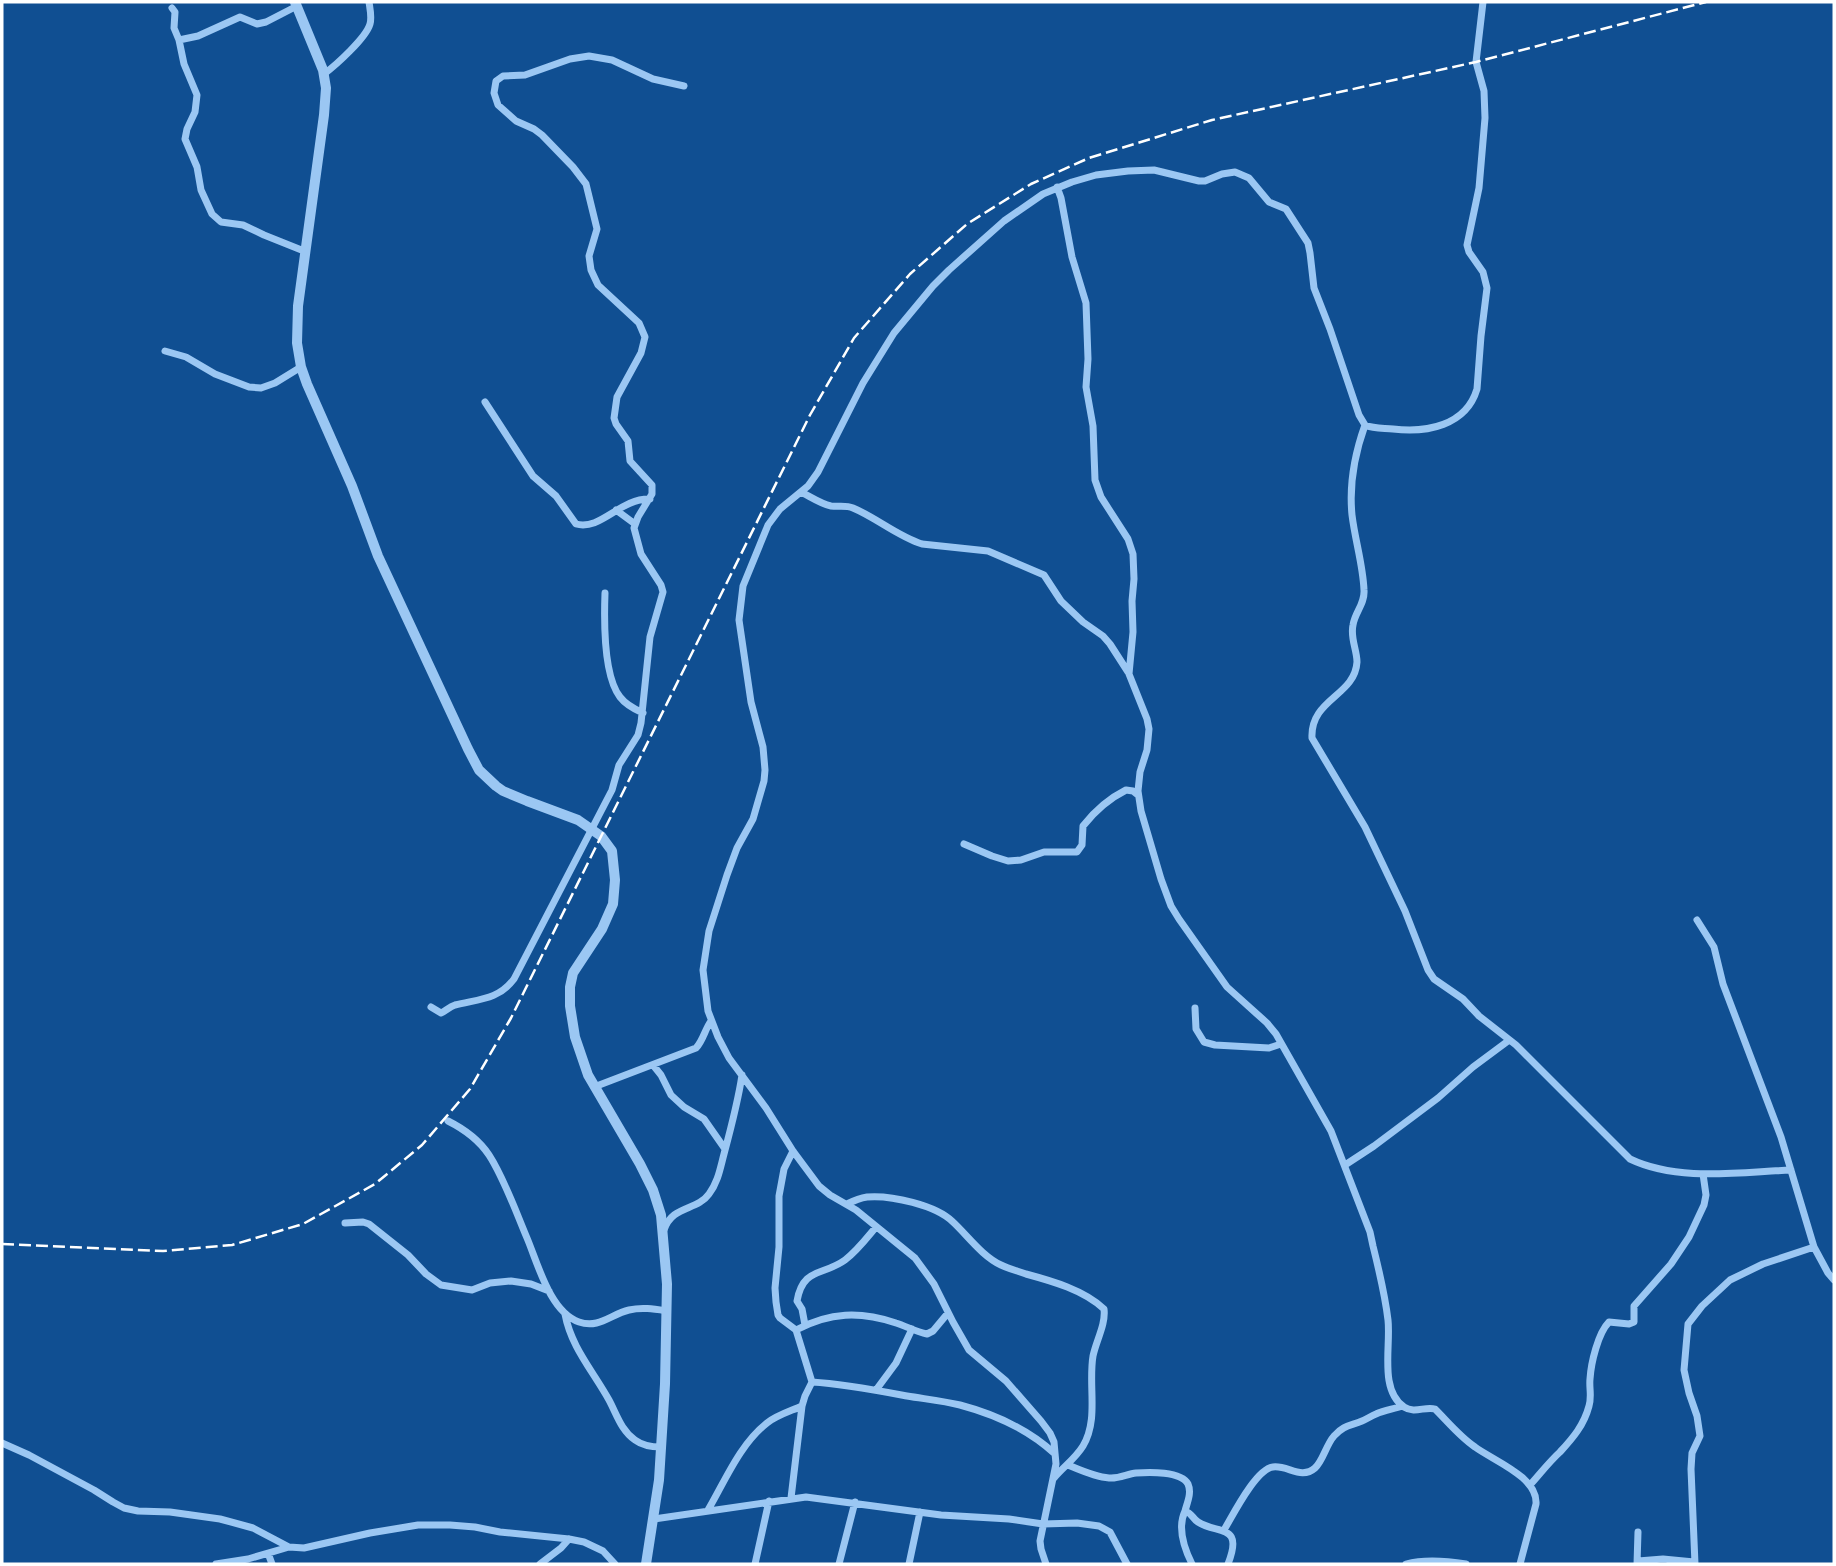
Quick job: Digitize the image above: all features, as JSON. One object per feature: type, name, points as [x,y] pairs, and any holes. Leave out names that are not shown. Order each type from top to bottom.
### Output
[{"type":"street","points":[[324,74],[368,28],[371,18],[369,2]]},
{"type":"street","points":[[1046,1564],[1040,1541],[1054,1478],[1054,1442],[1041,1421],[999,1375],[969,1350],[934,1284],[915,1258],[847,1204],[819,1186],[729,1058],[711,1021],[703,970],[709,931],[727,875],[757,807],[765,769],[741,636],[741,593],[768,525],[780,509],[808,486],[818,472],[863,383],[894,333],[933,286],[1018,210],[1057,187],[1096,175],[1140,170],[1165,172],[1199,181],[1228,172],[1240,173],[1249,178],[1269,202],[1286,209],[1308,243],[1314,288],[1359,415],[1365,425],[1372,428],[1414,430],[1440,427],[1463,412],[1477,389],[1488,288],[1483,272],[1467,245],[1479,188],[1485,118],[1484,90],[1476,62],[1483,2]]},
{"type":"street","points":[[179,40],[198,36],[240,17],[257,24],[266,22],[296,4],[324,74],[325,108],[297,316],[297,343],[306,384],[352,486],[378,556],[473,760],[488,780],[503,791],[569,815],[601,836],[612,851],[615,880],[613,904],[602,929],[573,973],[570,1006],[579,1052],[594,1087],[640,1164],[653,1190],[661,1215],[667,1284],[665,1384],[659,1480],[646,1564]]},
{"type":"street","points":[[172,8],[174,28],[184,64],[197,95],[195,112],[185,139],[212,215],[222,222],[243,225],[304,251]]},
{"type":"street","points":[[431,1007],[444,1013],[452,1006],[490,998],[512,982],[612,790],[623,757],[638,735],[643,713],[650,637],[663,592],[641,554],[635,535],[635,524],[650,499],[652,485],[630,461],[628,441],[614,418],[620,391],[644,348],[644,331],[636,320],[598,285],[591,270],[590,248],[597,233],[597,225],[586,184],[542,135],[516,121],[498,105],[494,93],[496,81],[503,76],[525,75],[570,59],[589,56],[612,60],[653,79],[684,86]]},
{"type":"street","points":[[1057,187],[1074,268],[1086,303],[1086,387],[1093,426],[1095,480],[1101,496],[1128,539],[1133,554],[1133,632],[1129,674]]},
{"type":"street","points":[[165,351],[186,357],[215,374],[249,387],[261,388],[275,383],[301,367]]},
{"type":"street","points":[[485,402],[533,476],[556,496],[576,524],[588,525],[636,499],[650,499]]},
{"type":"street","points":[[1365,425],[1359,442],[1352,488],[1352,516],[1364,589],[1361,607],[1352,626],[1357,663],[1352,680],[1326,703],[1311,731],[1312,738],[1365,827],[1405,911],[1428,970],[1437,982],[1463,999],[1479,1016],[1516,1045],[1630,1159],[1644,1165],[1703,1174],[1791,1170]]},
{"type":"street","points":[[801,492],[825,504],[848,506],[867,514],[922,544],[988,551],[1044,575],[1061,601],[1110,644],[1129,674],[1147,719],[1147,750],[1138,783],[1138,795],[1171,906],[1227,987],[1267,1023],[1325,1118],[1370,1232],[1376,1256],[1390,1332],[1387,1372],[1394,1395],[1402,1405],[1412,1411],[1431,1407],[1436,1409],[1474,1447],[1512,1471],[1530,1485],[1535,1494],[1536,1504],[1520,1564]]},
{"type":"street","points":[[616,510],[635,524]]},
{"type":"street","points":[[605,593],[606,640],[614,686],[629,706],[643,713]]},
{"type":"street","points":[[964,844],[1009,862],[1044,852],[1077,852],[1082,845],[1083,826],[1097,811],[1126,790],[1138,795]]},
{"type":"street","points":[[1696,920],[1714,947],[1723,984],[1781,1136],[1814,1247],[1834,1280]]},
{"type":"street","points":[[1195,1008],[1197,1034],[1204,1042],[1269,1048],[1282,1044]]},
{"type":"street","points":[[594,1087],[696,1048],[711,1021]]},
{"type":"street","points":[[1345,1165],[1438,1098],[1508,1041]]},
{"type":"street","points":[[653,1065],[671,1095],[684,1107],[705,1119],[725,1149]]},
{"type":"street","points":[[663,1232],[670,1218],[688,1206],[702,1201],[716,1185],[742,1075]]},
{"type":"street","points":[[449,1121],[475,1139],[488,1153],[526,1235],[541,1276],[565,1313],[583,1323],[596,1324],[631,1309],[651,1308],[667,1311]]},
{"type":"street","points":[[792,1498],[803,1406],[812,1382],[796,1330],[778,1315],[775,1288],[781,1182],[793,1151]]},
{"type":"street","points":[[1530,1485],[1571,1442],[1584,1422],[1591,1393],[1592,1364],[1602,1329],[1609,1322],[1634,1322],[1634,1306],[1671,1264],[1689,1237],[1704,1205],[1706,1195],[1703,1174]]},
{"type":"street","points":[[847,1204],[869,1197],[895,1199],[942,1214],[952,1220],[974,1244],[999,1265],[1062,1285],[1104,1309],[1092,1368],[1093,1403],[1089,1430],[1082,1448],[1054,1478]]},
{"type":"street","points":[[345,1223],[369,1224],[441,1284],[472,1290],[490,1283],[511,1281],[550,1291]]},
{"type":"street","points":[[806,1325],[797,1301],[803,1283],[812,1274],[836,1266],[844,1260],[876,1227]]},
{"type":"street","points":[[1638,1532],[1637,1562],[1663,1559],[1695,1563],[1691,1469],[1692,1453],[1700,1436],[1700,1427],[1684,1370],[1688,1324],[1702,1306],[1730,1280],[1763,1264],[1814,1247]]},
{"type":"street","points":[[565,1313],[576,1347],[625,1431],[643,1445],[661,1447]]},
{"type":"street","points":[[796,1330],[854,1313],[886,1320],[927,1334],[933,1331],[948,1313]]},
{"type":"street","points":[[876,1390],[896,1363],[912,1329]]},
{"type":"street","points":[[812,1382],[876,1390],[968,1408],[1025,1431],[1056,1454]]},
{"type":"street","points":[[1224,1530],[1249,1490],[1268,1469],[1278,1467],[1298,1472],[1311,1470],[1318,1464],[1332,1438],[1344,1427],[1402,1405]]},
{"type":"street","points":[[708,1510],[734,1463],[752,1438],[768,1422],[803,1406]]},
{"type":"street","points":[[2,1443],[29,1455],[124,1508],[220,1519],[253,1528],[289,1546],[304,1548],[388,1530],[434,1524],[569,1539],[603,1551],[615,1564]]},
{"type":"street","points":[[1068,1465],[1111,1478],[1139,1473],[1166,1473],[1186,1482],[1189,1489],[1188,1500],[1181,1520],[1181,1530],[1192,1564]]},
{"type":"street","points":[[654,1519],[806,1497],[969,1517],[1102,1527],[1110,1532],[1127,1564]]},
{"type":"street","points":[[755,1564],[769,1501]]},
{"type":"street","points":[[839,1564],[855,1503]]},
{"type":"street","points":[[1185,1511],[1199,1522],[1224,1530],[1231,1537],[1232,1552],[1228,1564]]},
{"type":"street","points":[[909,1564],[920,1512]]},
{"type":"street","points":[[540,1564],[569,1539]]},
{"type":"street","points":[[216,1564],[248,1559],[289,1546]]},
{"type":"street","points":[[268,1553],[272,1564]]},
{"type":"street","points":[[1406,1564],[1417,1561],[1466,1564]]},
{"type":"railway","points":[[2,1244],[163,1251],[232,1245],[303,1224],[375,1184],[422,1145],[470,1089],[511,1018],[810,415],[854,338],[910,274],[967,224],[1031,184],[1089,158],[1212,120],[1476,62],[1706,2]]}]
